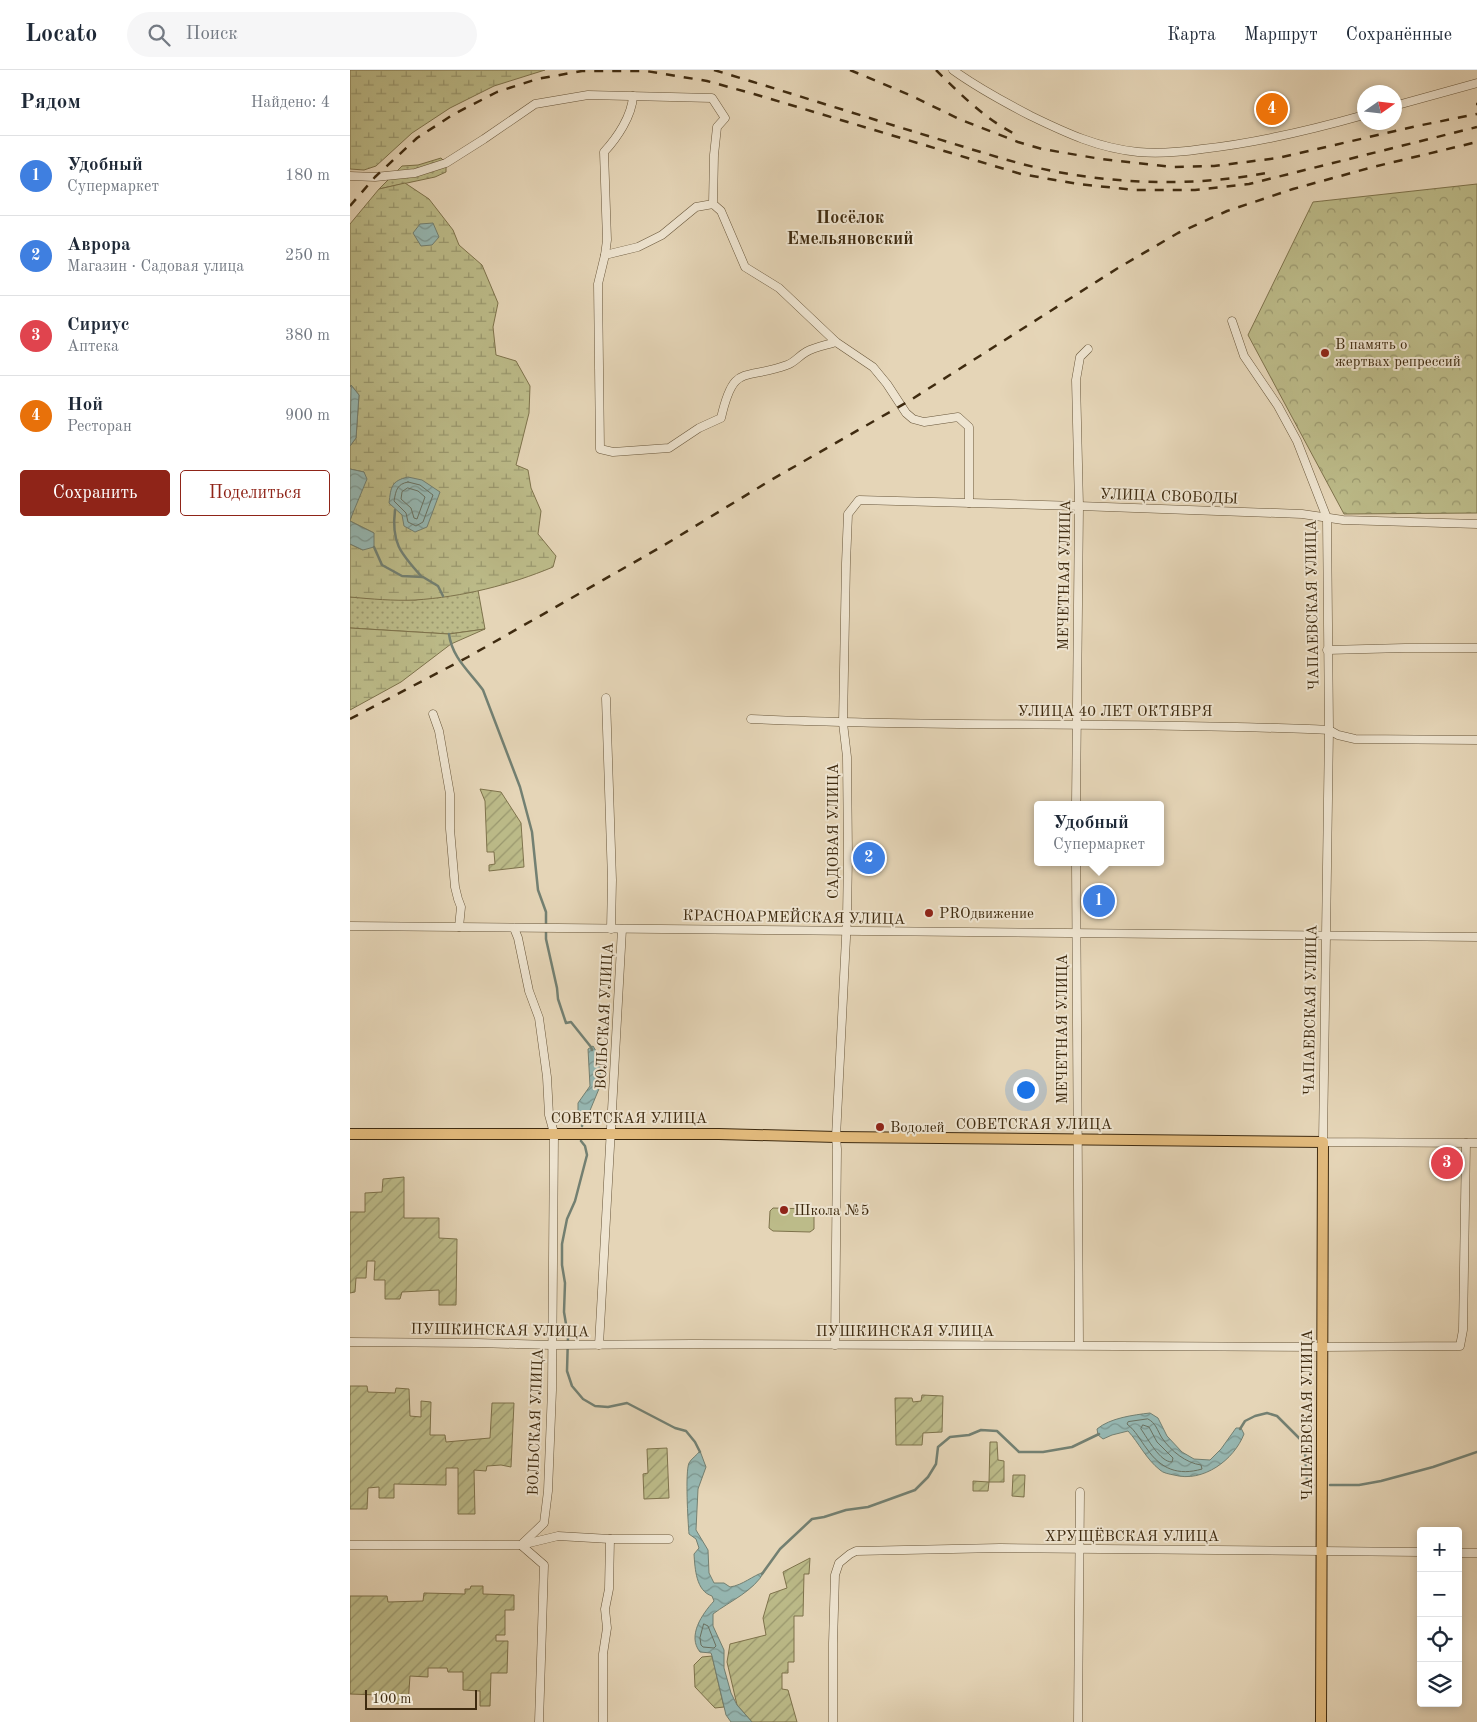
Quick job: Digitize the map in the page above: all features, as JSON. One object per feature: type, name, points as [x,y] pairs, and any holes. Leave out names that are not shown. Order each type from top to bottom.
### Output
[{"type":"main road","name":"СОВЕТСКАЯ УЛИЦА","points":[[350,1134],[719,1134],[836,1138],[1324,1142]]},
{"type":"main road","name":"ЧАПАЕВСКАЯ УЛИЦА","points":[[1320,1722],[1322,1551],[1321,1347],[1324,1142]]},
{"type":"street","points":[[953,70],[1017,109],[1072,136],[1102,146],[1138,152],[1176,152],[1244,144],[1314,129],[1357,117]]},
{"type":"street","points":[[965,78],[968,70]]},
{"type":"street","points":[[1402,104],[1477,83]]},
{"type":"street","points":[[350,176],[375,177],[415,173],[446,163],[484,140],[535,104],[588,95],[712,98],[725,118],[717,127],[714,155],[713,204],[721,211],[745,268],[780,288],[836,342],[873,367],[906,413],[913,419],[924,422],[958,418],[969,427],[969,504]]},
{"type":"street","points":[[634,96],[633,106],[614,141],[604,152],[607,240],[598,284],[600,449],[613,452],[669,448],[700,428],[721,418],[733,382],[745,374],[788,365],[806,352],[836,342]]},
{"type":"street","points":[[605,255],[638,246],[662,234],[696,207],[713,204]]},
{"type":"street","name":"ЧАПАЕВСКАЯ УЛИЦА","points":[[1232,321],[1244,356],[1278,406],[1297,441],[1327,518],[1328,730],[1324,1142]]},
{"type":"street","name":"МЕЧЕТНАЯ УЛИЦА","points":[[1076,801],[1079,506],[1076,380],[1080,357],[1088,348]]},
{"type":"street","name":"УЛИЦА СВОБОДЫ","points":[[859,500],[1302,514],[1343,520],[1477,524]]},
{"type":"street","name":"САДОВАЯ УЛИЦА","points":[[835,1345],[836,1138],[848,854],[848,767],[843,723],[848,514],[859,500]]},
{"type":"street","points":[[1327,650],[1477,648]]},
{"type":"street","name":"ВОЛЬСКАЯ УЛИЦА","points":[[606,698],[612,880],[611,929]]},
{"type":"street","points":[[433,714],[439,731],[450,794],[450,829],[458,899],[461,907],[459,927]]},
{"type":"street","name":"УЛИЦА 40 ЛЕТ ОКТЯБРЯ","points":[[751,719],[843,723],[1228,725],[1328,730],[1338,735],[1355,739],[1477,740]]},
{"type":"street","name":"МЕЧЕТНАЯ УЛИЦА","points":[[1076,866],[1076,1139],[1079,1345]]},
{"type":"street","name":"КРАСНОАРМЕЙСКАЯ УЛИЦА","points":[[350,926],[1477,937]]},
{"type":"street","name":"ВОЛЬСКАЯ УЛИЦА","points":[[517,928],[529,991],[539,1018],[547,1077],[549,1115],[554,1133],[552,1390],[548,1491],[544,1523],[521,1545]]},
{"type":"street","name":"ВОЛЬСКАЯ УЛИЦА","points":[[599,1345],[622,929]]},
{"type":"street","name":"СОВЕТСКАЯ УЛИЦА","points":[[1324,1142],[1477,1143]]},
{"type":"street","name":"ПУШКИНСКАЯ УЛИЦА","points":[[350,1342],[551,1345],[1460,1346],[1463,1330],[1466,1143]]},
{"type":"street","points":[[1078,1722],[1080,1492]]},
{"type":"street","points":[[350,1545],[521,1545],[558,1536],[610,1539],[670,1539]]},
{"type":"street","points":[[603,1722],[603,1654],[607,1628],[605,1609],[609,1589],[610,1539]]},
{"type":"street","points":[[521,1545],[544,1565],[539,1722]]},
{"type":"street","name":"ХРУЩЁВСКАЯ УЛИЦА","points":[[834,1722],[833,1643],[835,1575],[839,1563],[845,1557],[856,1552],[869,1550],[1079,1549],[1417,1552]]},
{"type":"street","points":[[1462,1553],[1477,1553]]},
{"type":"green space","points":[[350,70],[545,70],[494,86],[450,108],[412,133],[376,166],[364,170],[350,169]]},
{"type":"green space","points":[[441,158],[446,163],[446,172],[435,177],[379,189],[402,166],[418,165]]},
{"type":"green space","points":[[405,183],[429,199],[453,230],[459,245],[482,265],[498,303],[493,327],[496,355],[516,361],[530,386],[529,413],[516,465],[528,470],[531,488],[541,511],[538,534],[556,556],[553,567],[503,585],[468,593],[415,600],[350,597],[350,544],[363,550],[374,533],[350,521],[364,472],[350,469],[350,446],[356,438],[359,395],[351,385],[350,387],[350,224],[379,189]]},
{"type":"green space","points":[[1477,184],[1477,513],[1344,514],[1248,335],[1313,202]]},
{"type":"green space","points":[[478,590],[485,629],[449,634],[350,628],[350,597],[415,600]]},
{"type":"green space","points":[[350,628],[449,634],[485,629],[451,644],[401,682],[350,710]]},
{"type":"green space","points":[[480,789],[501,792],[521,823],[524,867],[489,871],[489,865],[495,864],[494,852],[487,852],[485,801]]},
{"type":"green space","points":[[404,1177],[404,1218],[439,1218],[439,1238],[457,1239],[456,1305],[439,1305],[439,1290],[402,1292],[400,1299],[385,1299],[385,1280],[374,1280],[375,1261],[367,1261],[366,1278],[356,1278],[355,1292],[350,1293],[350,1212],[365,1212],[365,1193],[382,1192],[383,1179]]},
{"type":"green space","points":[[773,1208],[811,1209],[814,1211],[814,1229],[810,1232],[773,1231],[769,1228],[770,1211]]},
{"type":"green space","points":[[350,1386],[367,1386],[368,1392],[395,1393],[396,1388],[409,1389],[410,1416],[421,1417],[421,1401],[431,1402],[430,1435],[445,1435],[446,1442],[490,1438],[492,1403],[514,1403],[511,1467],[501,1465],[487,1466],[486,1471],[474,1470],[475,1514],[458,1514],[458,1468],[446,1468],[446,1485],[394,1484],[394,1498],[379,1498],[379,1487],[368,1488],[367,1509],[350,1509]]},
{"type":"green space","points":[[922,1395],[943,1396],[942,1432],[923,1433],[922,1445],[896,1445],[895,1398],[912,1398],[913,1402],[921,1401]]},
{"type":"green space","points":[[990,1442],[997,1442],[998,1460],[1004,1461],[1004,1482],[989,1482]]},
{"type":"green space","points":[[667,1448],[669,1498],[644,1499],[643,1474],[648,1473],[647,1449]]},
{"type":"green space","points":[[1013,1475],[1025,1475],[1024,1497],[1012,1496]]},
{"type":"green space","points":[[973,1481],[989,1482],[988,1491],[973,1491]]},
{"type":"green space","points":[[810,1558],[809,1574],[804,1574],[803,1616],[794,1616],[794,1662],[788,1662],[788,1673],[782,1673],[782,1689],[788,1690],[797,1722],[752,1722],[737,1705],[727,1662],[730,1644],[766,1635],[763,1618],[770,1594],[787,1588],[783,1572]]},
{"type":"green space","points":[[471,1586],[483,1586],[483,1594],[514,1595],[514,1610],[505,1610],[505,1635],[496,1635],[496,1641],[508,1641],[507,1673],[491,1673],[490,1706],[480,1706],[480,1691],[463,1690],[463,1672],[448,1672],[447,1668],[428,1668],[428,1677],[410,1676],[408,1704],[377,1702],[378,1695],[350,1694],[350,1596],[387,1596],[388,1602],[423,1601],[424,1593],[465,1594],[465,1589],[470,1589]]},
{"type":"green space","points":[[712,1656],[724,1707],[715,1708],[695,1687],[694,1665],[702,1657]]},
{"type":"water","points":[[433,223],[439,237],[432,245],[421,246],[413,233],[420,224]]},
{"type":"water","points":[[351,385],[359,395],[356,438],[350,446]]},
{"type":"water","points":[[350,469],[364,472],[367,479],[350,520]]},
{"type":"water","points":[[408,477],[422,480],[440,492],[427,527],[415,532],[404,526],[402,515],[389,503],[390,493],[395,483]]},
{"type":"water","points":[[350,521],[374,533],[374,547],[363,550],[350,544]]},
{"type":"water","points":[[593,1046],[599,1056],[601,1084],[586,1120],[583,1121],[578,1119],[578,1103],[590,1086],[588,1049]]},
{"type":"water","points":[[1150,1413],[1158,1418],[1167,1436],[1182,1452],[1194,1459],[1210,1460],[1221,1449],[1236,1428],[1241,1428],[1244,1434],[1239,1444],[1225,1461],[1196,1476],[1185,1477],[1161,1471],[1128,1431],[1103,1439],[1098,1435],[1097,1429],[1108,1422]]},
{"type":"water","points":[[700,1451],[706,1467],[698,1489],[696,1530],[708,1550],[709,1573],[714,1583],[724,1583],[730,1587],[764,1572],[760,1579],[748,1590],[713,1614],[713,1626],[724,1650],[724,1668],[731,1693],[737,1705],[752,1722],[731,1722],[726,1715],[711,1653],[700,1652],[696,1646],[695,1639],[698,1625],[714,1601],[697,1579],[694,1554],[699,1548],[696,1539],[689,1534],[688,1468],[689,1463]]},
{"type":"waterway","points":[[395,510],[394,531],[396,539],[403,554],[422,577]]},
{"type":"waterway","points":[[374,547],[382,565],[402,576],[423,577],[438,586],[443,596]]},
{"type":"waterway","points":[[449,634],[458,658],[483,690],[520,787],[532,832],[538,890],[546,912],[546,939],[558,999],[566,1023],[571,1022],[592,1050]]},
{"type":"waterway","points":[[582,1126],[583,1118]]},
{"type":"waterway","points":[[581,1141],[585,1146],[587,1155],[575,1201],[567,1219],[562,1244],[562,1265],[565,1283],[564,1312],[568,1336],[567,1371],[572,1386],[583,1399],[595,1406],[608,1407],[627,1403],[675,1428],[686,1431],[700,1452]]},
{"type":"waterway","points":[[1240,1429],[1245,1421],[1255,1416],[1267,1413],[1277,1416],[1301,1440],[1305,1452],[1307,1481],[1313,1485]]},
{"type":"waterway","points":[[762,1574],[780,1549],[812,1519],[846,1510],[868,1507],[915,1490],[928,1477],[936,1464],[938,1447],[950,1437],[969,1435],[981,1430],[997,1431],[1019,1452],[1043,1452],[1072,1447],[1099,1434]]},
{"type":"waterway","points":[[1330,1485],[1359,1485],[1381,1481],[1433,1467],[1477,1452]]},
{"type":"railway","points":[[714,70],[1022,164],[1051,171],[1112,180],[1144,182],[1206,181],[1266,173]]},
{"type":"railway","points":[[850,70],[912,96],[959,119],[1018,142],[1042,149],[1101,159],[1173,167],[1214,166],[1278,158],[1477,114]]},
{"type":"railway","points":[[936,70],[982,113],[1013,133]]},
{"type":"railway","points":[[350,206],[375,177],[417,138],[454,114],[497,92],[537,79],[582,71],[646,71],[707,81],[1021,174],[1078,184],[1135,190],[1195,190],[1249,184],[1477,127]]},
{"type":"railway","points":[[350,719],[468,657],[661,547],[771,480],[909,401],[1118,268],[1178,233],[1227,211],[1293,189],[1373,167],[1477,142]]},
{"type":"place","name":"Ной","points":[[1272,109]]},
{"type":"place","name":"В память о жертвах репрессий","points":[[1325,353]]},
{"type":"place","name":"Аврора","points":[[869,858]]},
{"type":"place","name":"Удобный","points":[[1099,901]]},
{"type":"place","name":"PROдвижение","points":[[929,913]]},
{"type":"place","name":"Водолей","points":[[880,1127]]},
{"type":"place","name":"Сириус","points":[[1447,1163]]},
{"type":"place","name":"Школа №5","points":[[784,1210]]},
{"type":"district","name":"Посёлок Емельяновский","points":[[850,227]]}]
